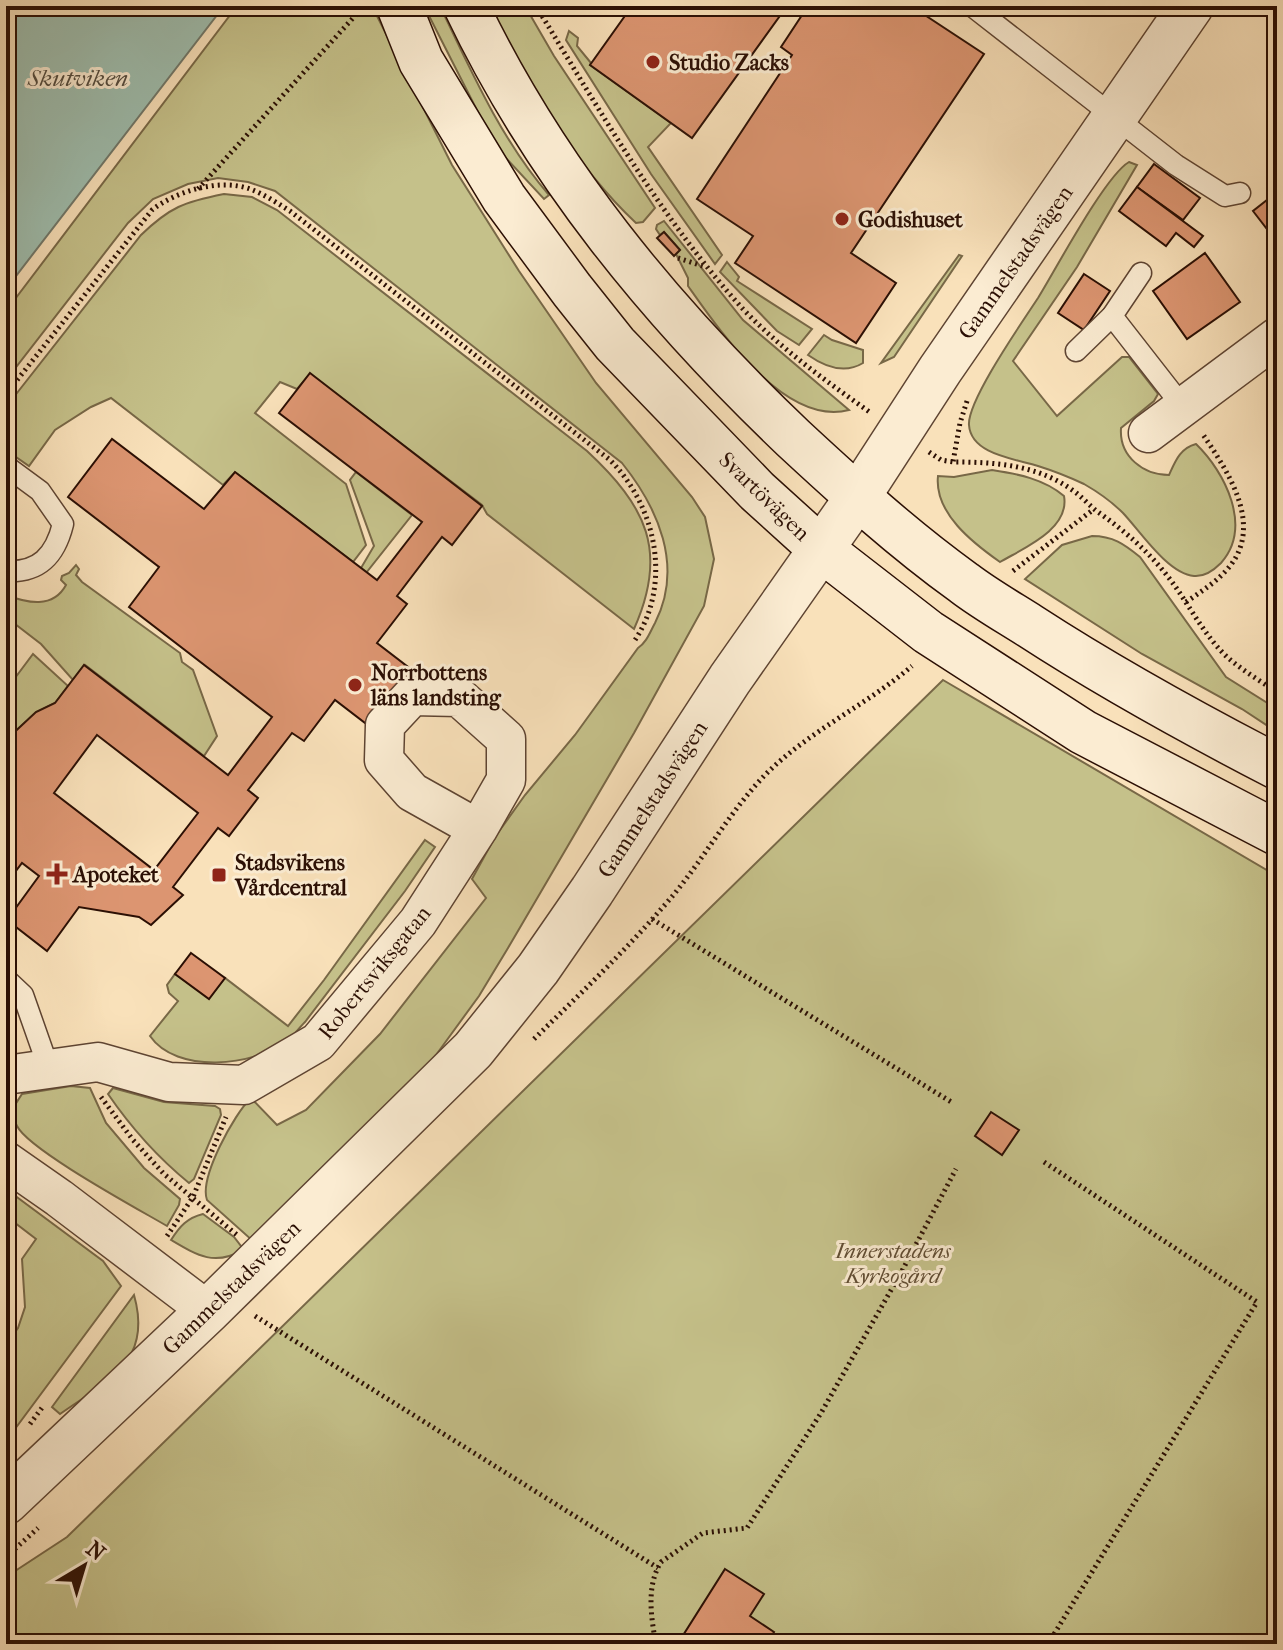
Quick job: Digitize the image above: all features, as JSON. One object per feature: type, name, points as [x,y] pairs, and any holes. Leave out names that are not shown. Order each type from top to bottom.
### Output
[{"type":"main road","name":"Svartövägen","points":[[399,6],[421,61],[496,184],[572,290],[615,344],[757,491],[821,549],[928,632],[1083,732],[1277,833]]},
{"type":"main road","points":[[466,6],[484,45],[543,146],[618,249],[677,321],[857,498],[964,584],[1098,670],[1277,767]]},
{"type":"main road","name":"Gammelstadsvägen","points":[[6,1502],[228,1311],[260,1260],[473,1050],[538,969],[713,703],[857,498],[1191,6]]},
{"type":"street","points":[[1148,433],[1277,337]]},
{"type":"street","name":"Robertsviksgatan","points":[[244,1085],[318,1042],[418,922],[478,829]]},
{"type":"street","points":[[6,1075],[98,1062],[169,1082],[244,1085]]},
{"type":"street","points":[[6,1161],[228,1311]]},
{"type":"lane","points":[[972,6],[1207,186],[1225,196],[1240,193]]},
{"type":"lane","points":[[1076,351],[1112,316],[1141,273]]},
{"type":"lane","points":[[1112,316],[1183,407]]},
{"type":"lane","points":[[6,466],[40,491],[63,524],[59,541],[39,566],[26,571],[6,571]]},
{"type":"lane","points":[[6,979],[23,995],[65,1067]]},
{"type":"path","points":[[197,190],[364,6]]},
{"type":"path","points":[[536,6],[656,195],[708,268],[744,310],[789,352],[941,460],[1000,462],[1055,479],[1076,493],[1146,551],[1226,655],[1277,692]]},
{"type":"path","points":[[6,394],[157,206],[197,190],[227,185],[247,188],[290,211],[610,460],[627,477],[641,499],[649,522],[656,581],[651,608],[633,643]]},
{"type":"path","points":[[669,256],[708,268]]},
{"type":"path","points":[[953,462],[960,423],[969,397]]},
{"type":"path","points":[[1183,407],[1227,470],[1239,495],[1243,527],[1232,564],[1186,602]]},
{"type":"path","points":[[1013,571],[1094,509]]},
{"type":"path","points":[[652,919],[953,1103]]},
{"type":"path","points":[[65,1067],[164,1174],[231,1228],[260,1260]]},
{"type":"path","points":[[170,1232],[193,1197],[231,1102],[244,1085]]},
{"type":"path","points":[[1044,1162],[1257,1302],[1048,1644]]},
{"type":"path","points":[[656,1644],[652,1591],[653,1576],[661,1562],[703,1533],[747,1528],[821,1413],[956,1169]]},
{"type":"path","points":[[228,1311],[658,1568]]},
{"type":"green space","points":[[237,6],[372,6],[452,165],[519,271],[596,383],[692,497],[705,517],[714,559],[704,606],[634,733],[479,996],[436,1055],[391,1107],[254,1242],[207,1200],[208,1177],[213,1162],[236,1118],[251,1098],[277,1125],[306,1110],[380,1034],[486,898],[472,879],[495,837],[525,795],[575,735],[646,640],[663,602],[667,559],[656,518],[622,463],[275,191],[248,182],[218,178],[188,184],[153,199],[128,223],[6,380],[6,311]]},
{"type":"green space","points":[[424,6],[440,6],[502,129],[549,195],[544,199],[504,156],[483,122]]},
{"type":"green space","points":[[490,6],[525,6],[554,56],[655,208],[643,222],[636,223],[613,200],[572,149],[536,94]]},
{"type":"green space","points":[[569,31],[578,38],[577,46],[590,65],[671,123],[648,147],[722,255],[715,264],[651,174],[566,40]]},
{"type":"green space","points":[[1129,162],[1137,165],[1077,267],[1013,361],[1057,416],[1122,357],[1129,357],[1158,394],[1154,401],[1121,428],[1121,438],[1129,456],[1142,468],[1169,475],[1182,452],[1196,444],[1217,469],[1231,500],[1235,533],[1230,549],[1218,566],[1202,575],[1194,576],[1174,568],[1123,513],[1094,490],[1056,472],[986,449],[972,435],[969,425],[977,398],[997,361],[1094,204]]},
{"type":"green space","points":[[224,194],[252,197],[277,210],[587,451],[607,471],[637,511],[646,531],[650,553],[650,576],[634,629],[487,514],[482,505],[310,374],[297,389],[280,382],[255,413],[346,484],[366,545],[353,562],[235,472],[223,485],[111,398],[55,430],[29,466],[6,450],[6,407],[141,235],[178,207]]},
{"type":"green space","points":[[664,221],[743,320],[849,410],[825,411],[801,404],[756,371],[688,286],[688,278],[676,254],[680,250],[664,232],[660,235],[656,229]]},
{"type":"green space","points":[[959,255],[962,256],[894,357],[881,363]]},
{"type":"green space","points":[[727,262],[739,277],[737,281],[812,329],[799,345],[777,331],[720,272]]},
{"type":"green space","points":[[824,335],[863,350],[863,363],[849,368],[835,368],[808,355]]},
{"type":"green space","points":[[992,470],[1039,481],[1064,496],[1064,508],[1053,528],[1000,562],[957,526],[938,490],[938,476],[954,477]]},
{"type":"green space","points":[[356,472],[412,515],[366,573],[361,568],[374,546],[350,480]]},
{"type":"green space","points":[[1092,536],[1118,542],[1140,557],[1226,677],[1277,709],[1277,732],[1242,709],[1142,654],[1025,579],[1062,545]]},
{"type":"green space","points":[[76,565],[79,569],[76,575],[82,582],[180,653],[182,662],[193,670],[217,736],[204,756],[85,665],[73,680],[41,644],[6,617],[6,595],[31,602],[54,598],[66,585],[61,580],[62,576]]},
{"type":"green space","points":[[33,654],[68,686],[55,703],[36,712],[6,740],[6,690]]},
{"type":"green space","name":"Innerstadens Kyrkogård","points":[[943,680],[1277,876],[1277,1644],[6,1644],[6,1577],[67,1537]]},
{"type":"green space","points":[[425,840],[435,847],[405,891],[288,1040],[256,1056],[216,1062],[178,1056],[162,1048],[150,1036],[178,1001],[169,993],[167,985],[175,974],[209,998],[225,978],[288,1026]]},
{"type":"green space","points":[[71,1086],[90,1088],[106,1123],[144,1168],[180,1199],[167,1226],[62,1164],[17,1126],[13,1108],[22,1094]]},
{"type":"green space","points":[[113,1088],[164,1102],[220,1109],[221,1115],[194,1179],[189,1183],[145,1142],[108,1094]]},
{"type":"green space","points":[[6,1189],[103,1261],[121,1286],[6,1441],[6,1344],[18,1328],[25,1307],[22,1259],[36,1239],[6,1216]]},
{"type":"green space","points":[[203,1214],[234,1237],[244,1250],[224,1257],[206,1257],[171,1240],[184,1223]]},
{"type":"green space","points":[[134,1295],[138,1318],[132,1353],[110,1379],[60,1414],[52,1407]]},
{"type":"water","name":"Skutviken","points":[[6,6],[224,6],[6,289]]},
{"type":"building","points":[[632,6],[787,6],[692,138],[590,65]]},
{"type":"building","points":[[808,6],[911,6],[984,54],[851,253],[896,283],[856,343],[735,263],[753,236],[697,199],[792,55],[781,47]]},
{"type":"building","points":[[1154,164],[1200,198],[1183,220],[1137,187]]},
{"type":"building","points":[[1137,187],[1203,236],[1194,247],[1176,233],[1166,246],[1119,211]]},
{"type":"building","points":[[1277,192],[1277,242],[1253,211]]},
{"type":"building","points":[[664,232],[680,250],[674,256],[657,238]]},
{"type":"building","points":[[1205,253],[1240,302],[1187,339],[1153,291]]},
{"type":"building","points":[[1084,274],[1110,291],[1084,330],[1058,313]]},
{"type":"building","points":[[310,373],[482,506],[452,545],[442,537],[397,596],[407,604],[377,643],[412,670],[369,726],[335,700],[304,741],[292,733],[248,790],[258,798],[229,836],[218,828],[173,887],[183,895],[151,925],[139,917],[79,907],[47,951],[7,920],[39,876],[22,863],[6,884],[6,857],[9,853],[6,850],[6,740],[36,712],[55,703],[84,665],[228,775],[272,717],[129,607],[159,567],[68,497],[112,439],[204,509],[235,472],[377,580],[422,522],[279,413]],"holes":[[[97,735],[198,813],[154,870],[54,793]]]},
{"type":"building","points":[[191,953],[225,978],[209,999],[175,974]]},
{"type":"building","points":[[991,1112],[1019,1130],[1002,1155],[975,1136]]},
{"type":"building","points":[[725,1569],[764,1594],[750,1616],[774,1632],[767,1644],[694,1644],[682,1637]]},
{"type":"place","name":"Studio Zacks","points":[[653,62]]},
{"type":"place","name":"Godishuset","points":[[842,219]]},
{"type":"place","name":"Norrbottens läns landsting","points":[[355,685]]},
{"type":"place","name":"Apoteket","points":[[57,874]]},
{"type":"place","name":"Stadsvikens Vårdcentral","points":[[219,875]]}]
